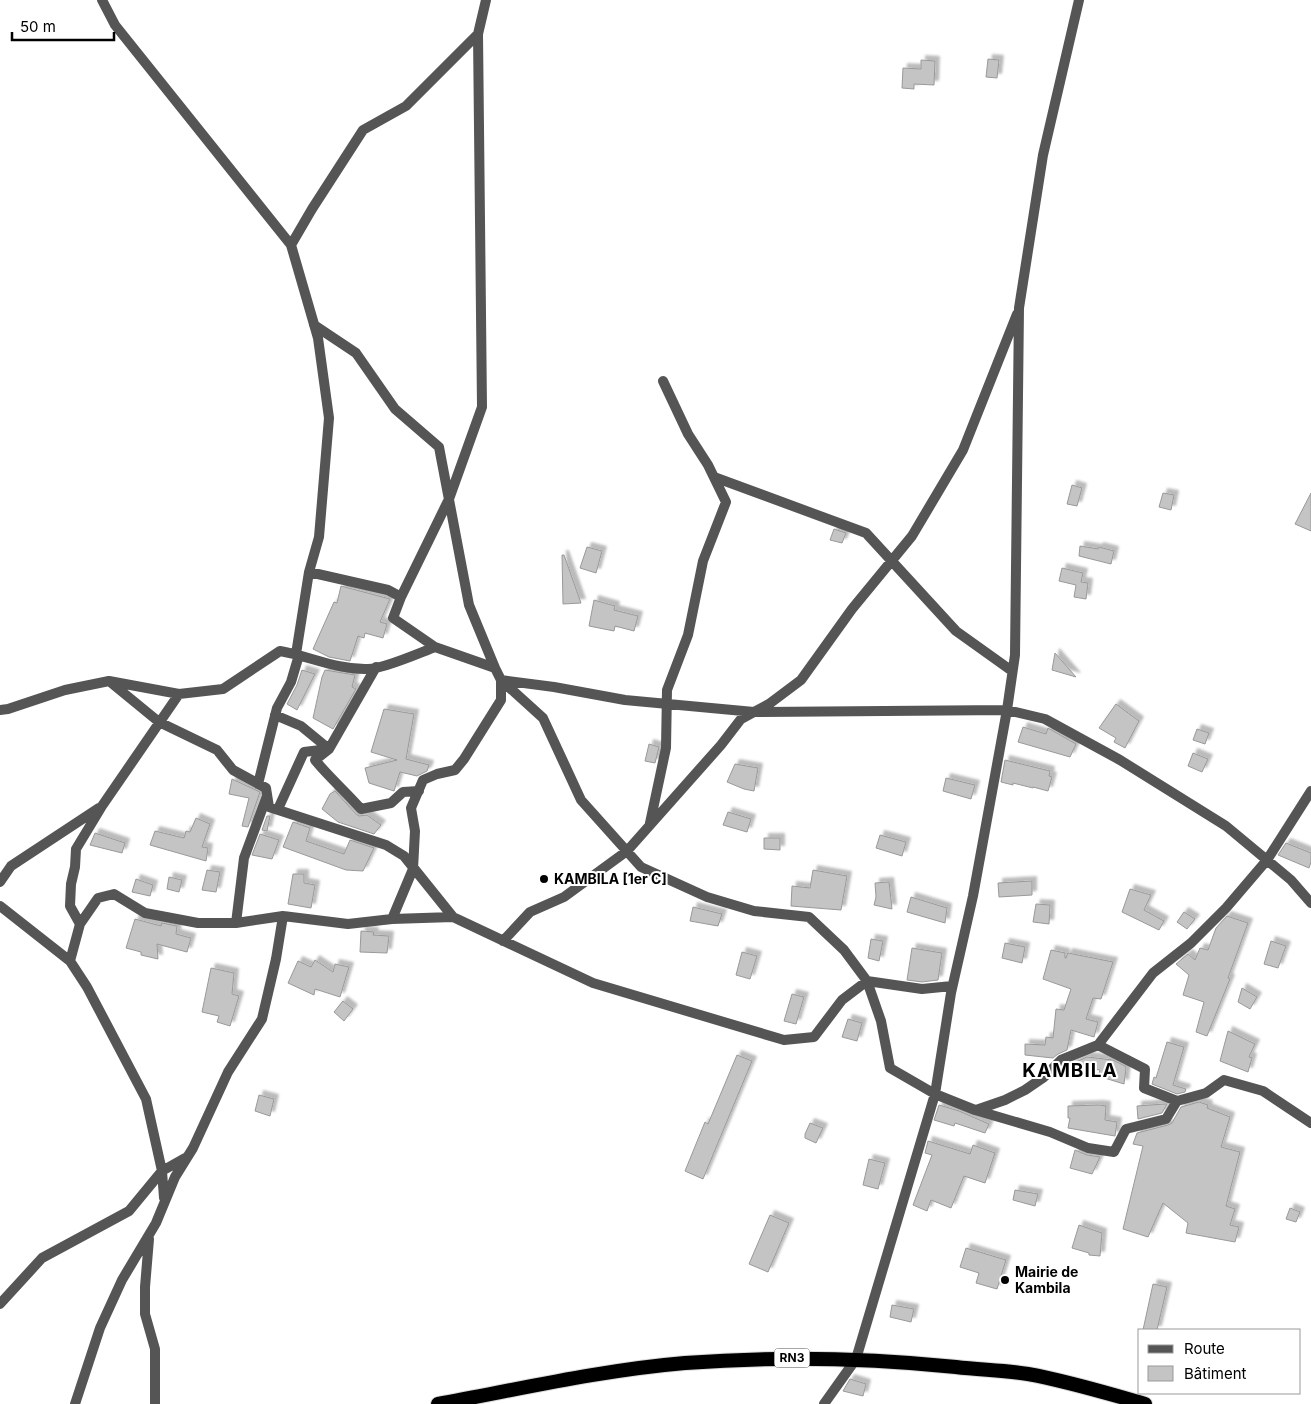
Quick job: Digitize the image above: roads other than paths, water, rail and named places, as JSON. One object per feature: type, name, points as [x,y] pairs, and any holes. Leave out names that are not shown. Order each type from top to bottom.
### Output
[{"type":"highway","name":"RN3","points":[[438,1404],[599,1375],[683,1363],[767,1358],[856,1359],[1028,1374],[1145,1404]]},
{"type":"street","points":[[102,0],[114,25],[291,245],[318,338],[329,418],[319,537],[309,572],[298,654],[291,682],[275,715],[258,784]]},
{"type":"street","points":[[486,0],[478,34],[482,407],[448,499],[401,597],[393,618],[435,647],[495,668]]},
{"type":"street","points":[[824,1404],[856,1359],[935,1094],[952,986],[973,896],[1007,710],[1015,655],[1019,308],[1043,155],[1079,0]]},
{"type":"street","points":[[291,245],[363,130],[406,106],[478,34]]},
{"type":"street","points":[[503,941],[530,912],[564,897],[626,851],[721,745],[741,719],[769,704],[801,680],[852,609],[912,536],[963,450],[1019,308]]},
{"type":"street","points":[[314,325],[356,352],[395,409],[438,447],[469,605],[495,668],[501,680],[544,718],[582,800],[641,867],[707,897],[754,911],[809,918],[844,950],[867,981],[881,1021],[890,1068],[935,1094],[975,1110],[1050,1132],[1088,1148],[1114,1152],[1126,1129],[1166,1119],[1177,1101]]},
{"type":"street","points":[[650,824],[666,748],[667,690],[688,635],[703,561],[726,502],[714,477],[688,434],[663,380]]},
{"type":"street","points":[[714,477],[866,533],[956,631],[1012,671]]},
{"type":"street","points":[[309,572],[388,590],[401,597]]},
{"type":"street","points":[[0,710],[65,690],[109,681],[179,694],[222,689],[280,651],[298,654],[333,666],[369,669],[435,647]]},
{"type":"street","points":[[376,667],[328,749],[315,760],[361,809],[391,803],[403,792],[418,791]]},
{"type":"street","points":[[501,680],[554,687],[625,700],[754,712],[1007,710],[1045,719],[1120,760],[1226,826],[1291,880],[1311,903]]},
{"type":"street","points":[[392,919],[412,869],[415,831],[411,808],[423,780],[455,770],[464,759],[501,700],[501,680]]},
{"type":"street","points":[[109,681],[159,722],[217,750],[233,770],[266,788],[269,807],[386,845],[404,856],[412,869],[453,917],[593,983],[784,1040],[814,1037],[842,1000],[867,981],[922,989],[952,986]]},
{"type":"street","points":[[80,924],[70,906],[76,849],[102,806],[179,694]]},
{"type":"street","points":[[275,715],[301,726],[328,749]]},
{"type":"street","points":[[278,810],[304,752],[328,749]]},
{"type":"street","points":[[975,1110],[1005,1100],[1025,1090],[1044,1077],[1061,1060],[1098,1045],[1153,973],[1191,943],[1226,908],[1267,860],[1311,791]]},
{"type":"street","points":[[236,923],[244,858],[268,795]]},
{"type":"street","points":[[0,882],[11,866],[102,806]]},
{"type":"street","points":[[70,961],[80,924],[98,898],[114,894],[145,913],[198,923],[236,923],[283,916],[348,924],[392,919],[453,917]]},
{"type":"street","points":[[0,906],[70,961],[88,987],[146,1100],[162,1171],[165,1202]]},
{"type":"street","points":[[75,1404],[100,1328],[122,1280],[156,1223],[175,1177],[187,1157],[228,1072],[262,1019],[276,959],[283,916]]},
{"type":"street","points":[[1098,1045],[1145,1069],[1144,1088],[1177,1101],[1206,1093],[1224,1080],[1263,1091],[1311,1122]]},
{"type":"street","points":[[0,1304],[42,1258],[129,1211],[162,1171],[187,1157]]},
{"type":"street","points":[[149,1235],[145,1314],[155,1348],[154,1404]]},
{"type":"place","name":"KAMBILA [1er C]","points":[[544,879]]},
{"type":"place","name":"Mairie de Kambila","points":[[1005,1280]]},
{"type":"district","name":"KAMBILA","points":[[1070,1070]]}]
